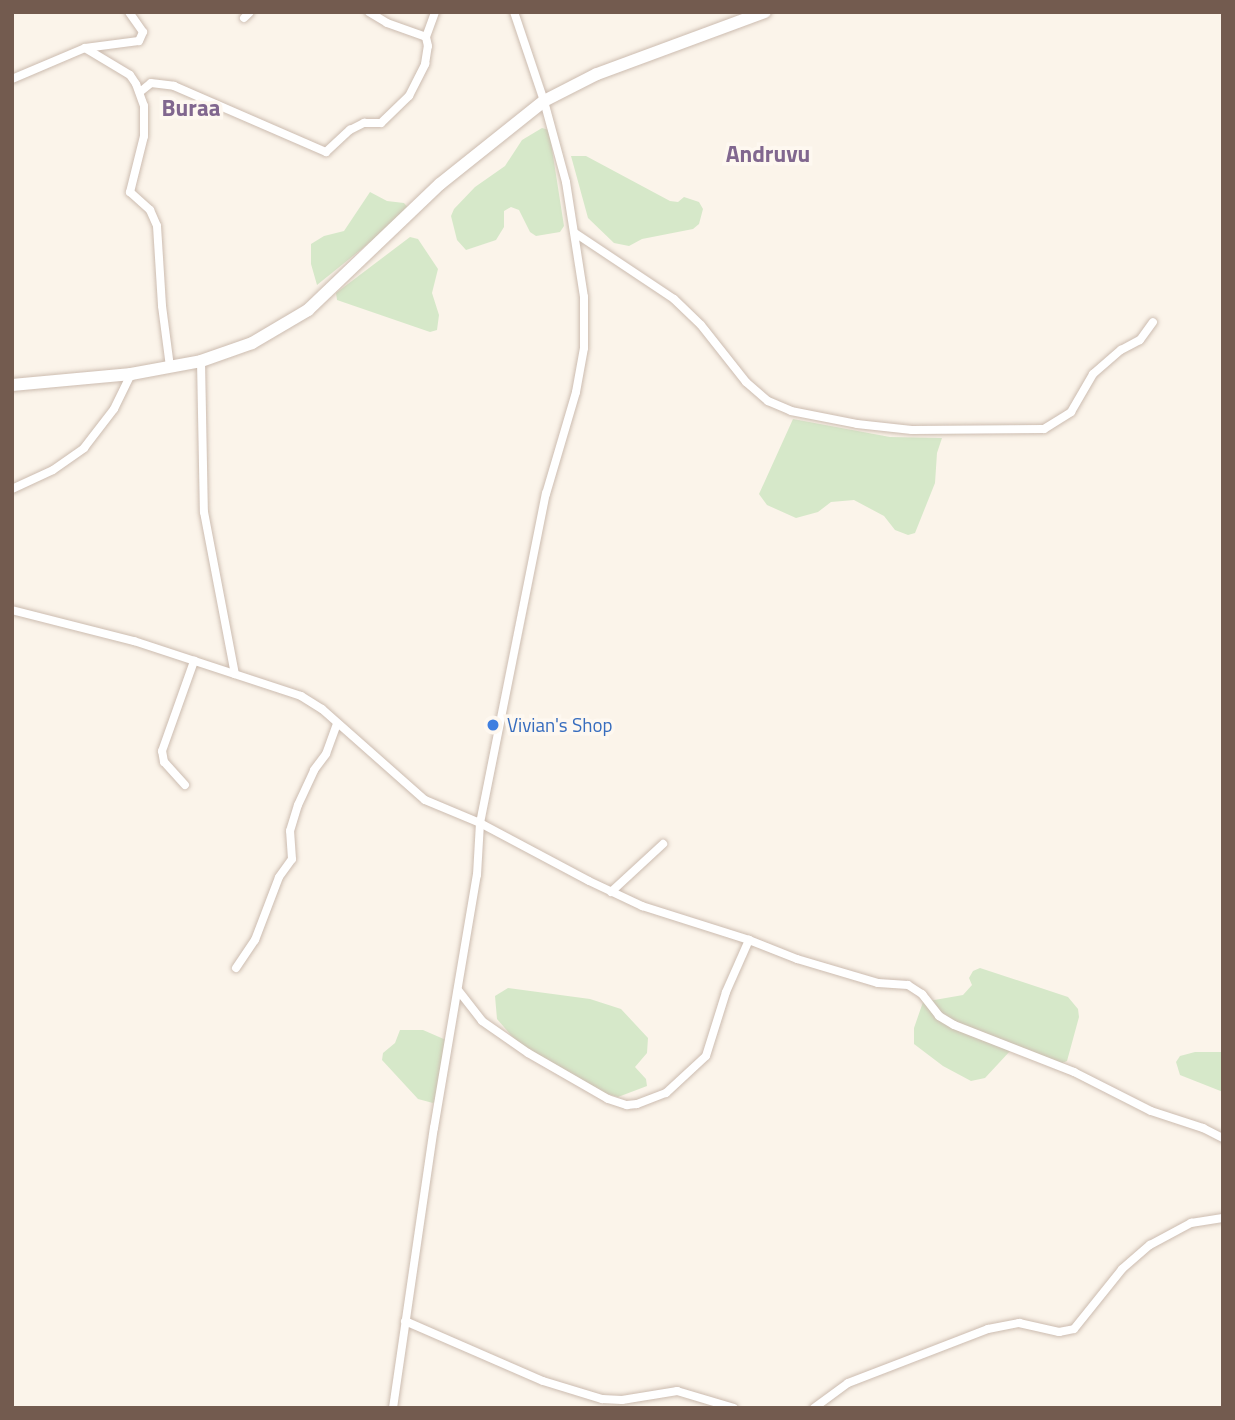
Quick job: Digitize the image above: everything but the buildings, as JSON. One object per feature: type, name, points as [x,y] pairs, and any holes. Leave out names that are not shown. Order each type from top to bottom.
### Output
[{"type":"street","points":[[12,79],[85,48],[139,41],[143,32],[129,12]]},
{"type":"street","points":[[369,12],[387,23],[426,37]]},
{"type":"street","points":[[140,92],[151,83],[174,86],[326,152],[350,130],[364,123],[381,123],[404,103],[425,64],[428,46],[426,37],[435,12]]},
{"type":"street","points":[[393,1408],[477,875],[480,823],[546,494],[582,369],[584,297],[566,182],[544,101],[514,12]]},
{"type":"street","points":[[12,385],[131,374],[201,361],[252,343],[308,310],[440,184],[544,101],[597,74],[765,12]]},
{"type":"street","points":[[85,48],[130,75],[140,92],[144,106],[144,136],[131,192],[150,210],[157,226],[162,306],[170,367]]},
{"type":"street","points":[[575,233],[674,299],[701,324],[746,382],[768,401],[791,411],[856,424],[912,430],[1044,429],[1071,412],[1093,374],[1121,350],[1139,340],[1153,321]]},
{"type":"street","points":[[201,361],[204,512],[234,674]]},
{"type":"street","points":[[12,489],[67,463],[84,448],[126,390],[131,374]]},
{"type":"street","points":[[12,610],[134,641],[300,696],[337,724],[412,791],[438,807],[480,823],[611,892],[642,906],[749,940],[797,959],[869,981],[908,985],[922,993],[939,1016],[954,1025],[1074,1072],[1151,1111],[1203,1128],[1223,1138]]},
{"type":"street","points":[[185,785],[164,762],[162,751],[194,661]]},
{"type":"street","points":[[236,968],[255,940],[279,877],[292,859],[290,831],[298,805],[314,770],[326,754],[337,724]]},
{"type":"street","points":[[611,892],[663,844]]},
{"type":"street","points":[[458,990],[482,1021],[528,1053],[608,1099],[627,1105],[637,1104],[666,1093],[706,1056],[726,992],[749,940]]},
{"type":"street","points":[[814,1408],[848,1383],[988,1329],[1019,1324],[1059,1332],[1074,1329],[1122,1269],[1150,1245],[1191,1223],[1223,1218]]},
{"type":"street","points":[[405,1321],[530,1376],[602,1399],[622,1400],[677,1391],[734,1408]]},
{"type":"green space","points":[[542,128],[549,130],[564,226],[560,232],[536,236],[530,232],[519,210],[511,207],[504,211],[504,227],[496,240],[466,250],[457,240],[451,216],[454,209],[475,187],[505,166],[522,140]]},
{"type":"green space","points":[[571,156],[586,156],[670,201],[678,202],[684,197],[699,202],[703,209],[699,224],[693,229],[642,239],[629,246],[614,243],[588,218]]},
{"type":"green space","points":[[370,192],[387,201],[404,203],[410,210],[317,285],[311,264],[311,244],[324,236],[344,231]]},
{"type":"green space","points":[[410,237],[418,239],[438,269],[432,293],[439,315],[437,330],[430,332],[337,300],[336,293]]},
{"type":"green space","points":[[793,419],[890,437],[942,438],[937,453],[935,483],[915,533],[908,535],[895,530],[884,516],[854,500],[831,502],[818,512],[796,518],[767,505],[759,494]]},
{"type":"green space","points":[[980,968],[1068,997],[1078,1009],[1079,1017],[1067,1061],[1060,1064],[1011,1050],[985,1078],[971,1081],[943,1066],[914,1044],[914,1028],[923,1002],[963,995],[972,985],[969,978],[973,971]]},
{"type":"green space","points":[[508,988],[590,999],[621,1009],[648,1038],[647,1053],[635,1067],[646,1079],[647,1086],[618,1097],[604,1093],[535,1055],[516,1041],[497,1019],[495,996]]},
{"type":"green space","points":[[400,1030],[423,1030],[446,1040],[439,1098],[433,1103],[418,1099],[382,1060],[383,1053],[395,1043]]},
{"type":"green space","points":[[1195,1052],[1223,1052],[1223,1092],[1180,1075],[1176,1062],[1180,1056]]},
{"type":"place","name":"Vivian's Shop","points":[[493,725]]},
{"type":"district","name":"Buraa","points":[[191,108]]},
{"type":"district","name":"Andruvu","points":[[768,154]]}]
